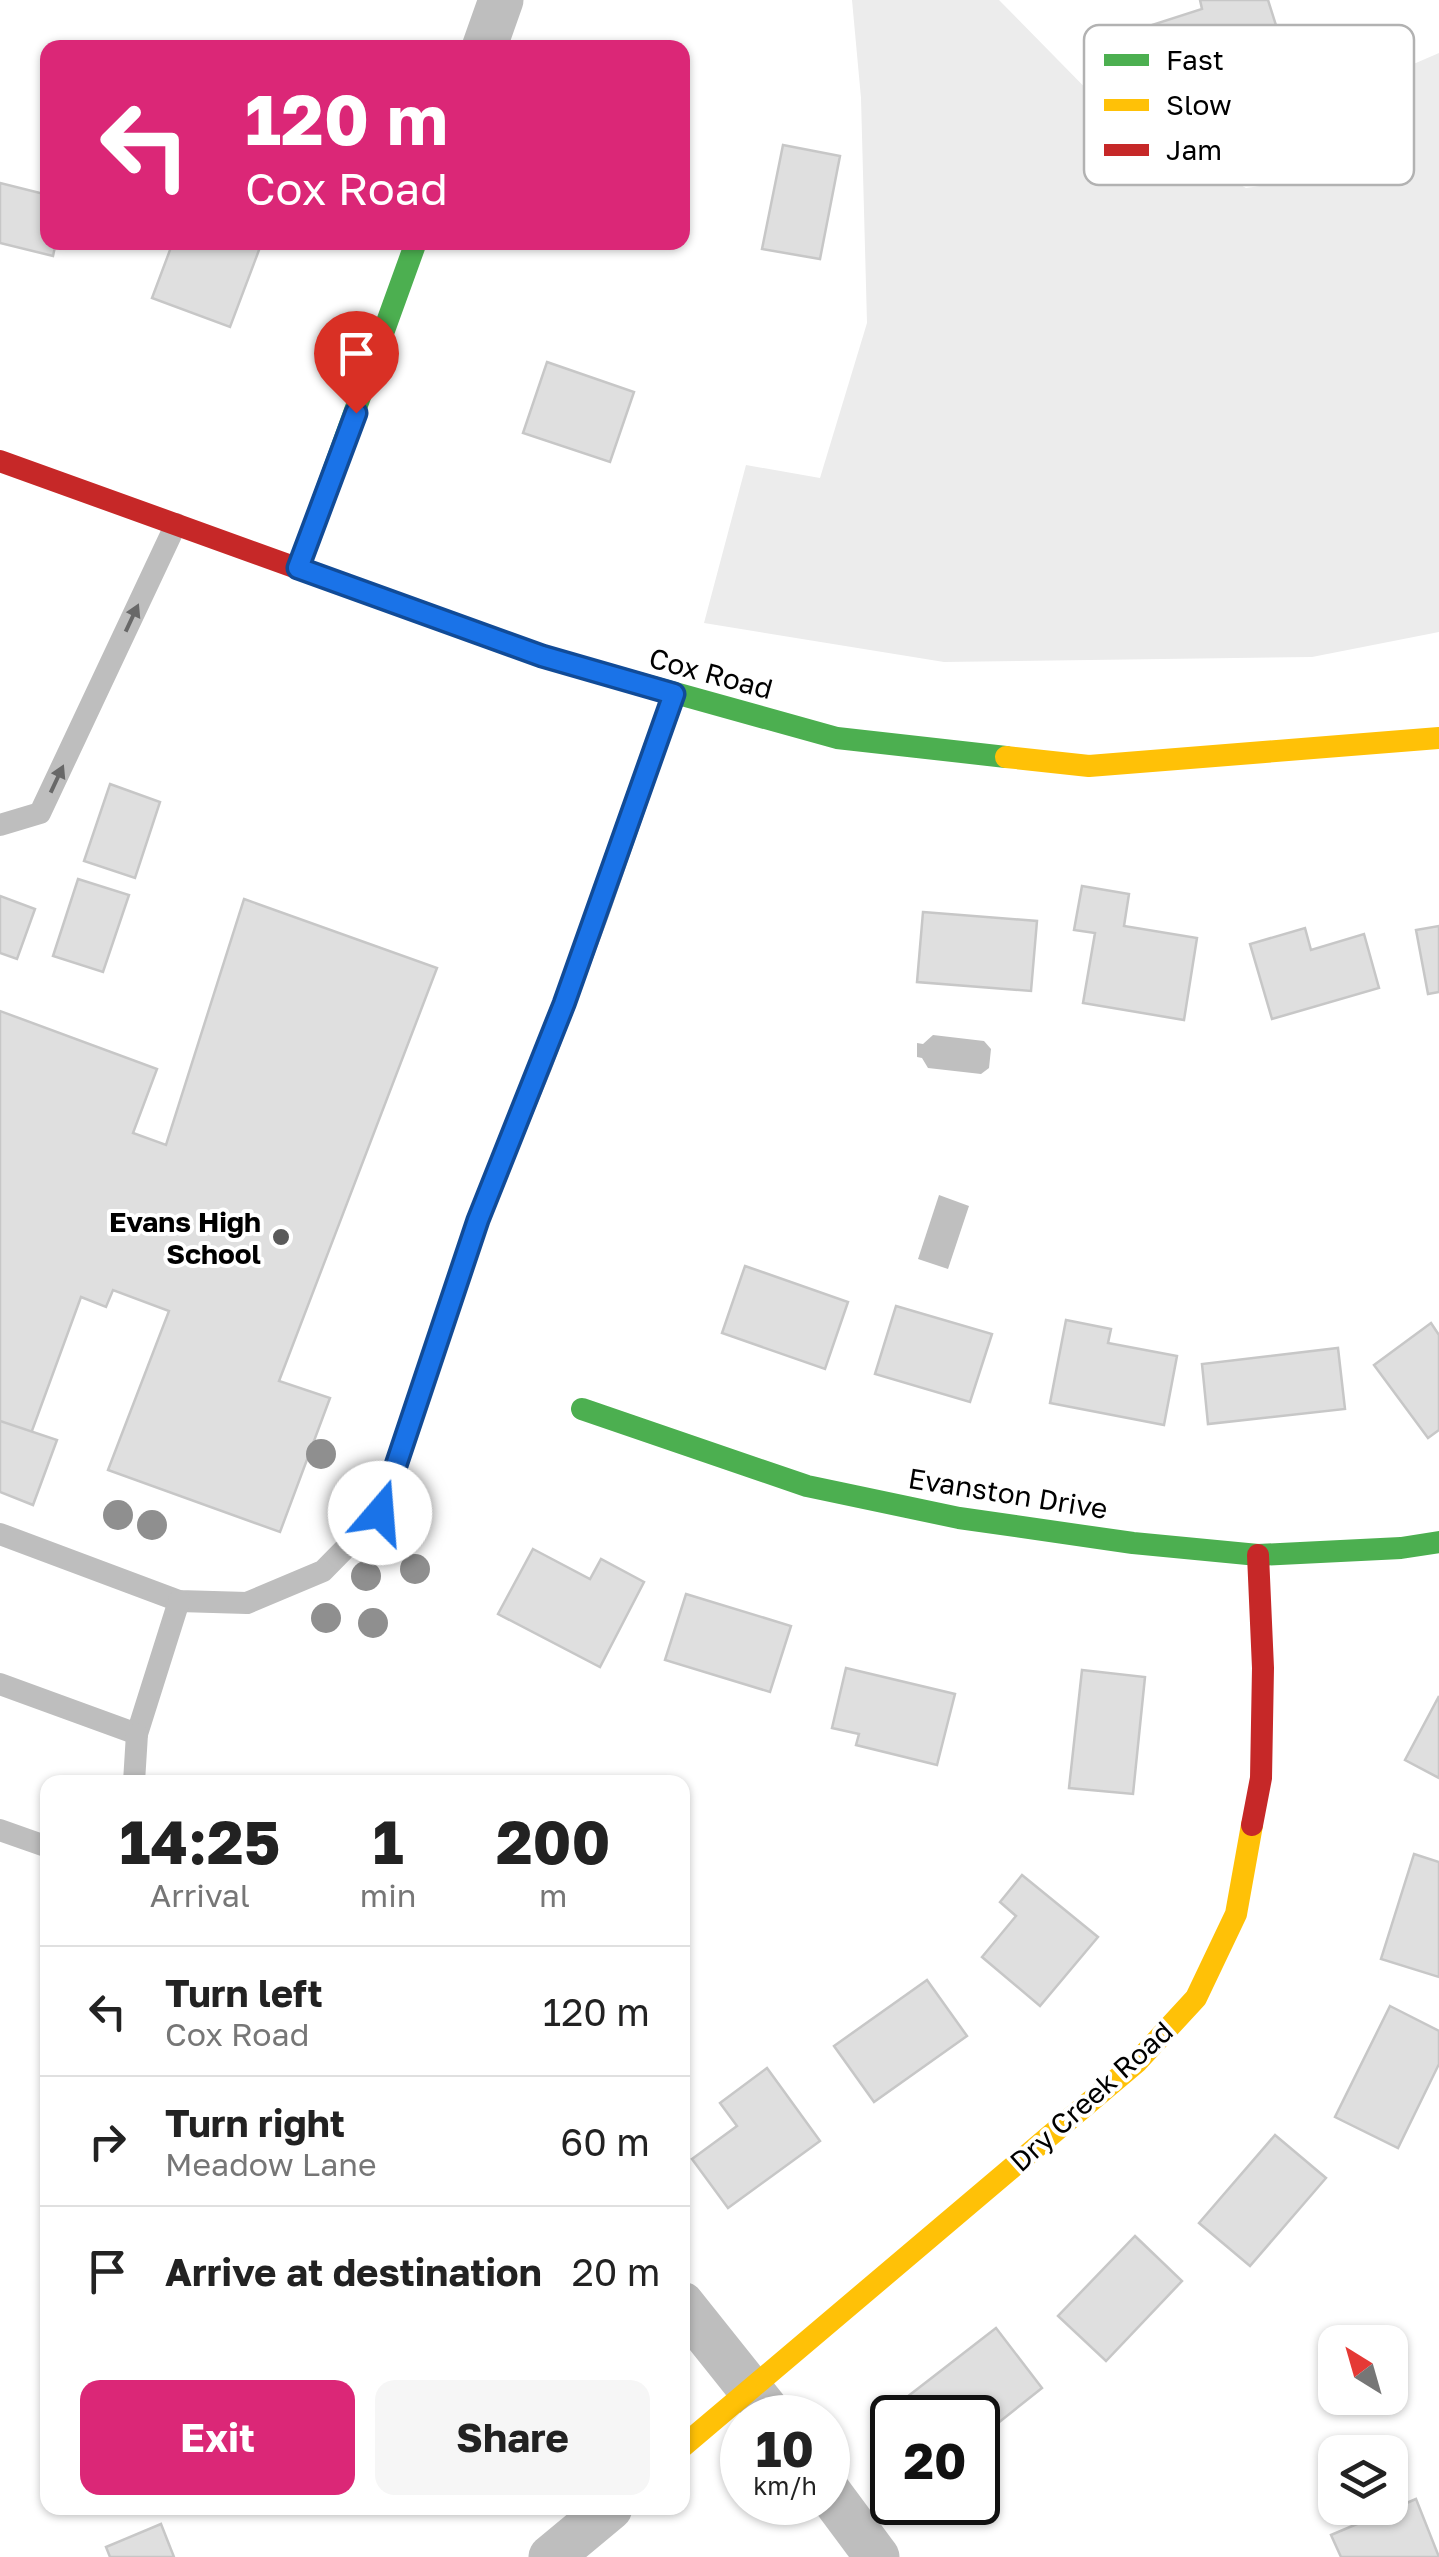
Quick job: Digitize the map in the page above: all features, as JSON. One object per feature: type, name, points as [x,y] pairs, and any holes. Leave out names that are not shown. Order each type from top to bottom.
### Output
[{"type":"street","points":[[487,40],[501,0]]},
{"type":"street","points":[[298,568],[413,250]]},
{"type":"street","name":"Cox Road","points":[[0,460],[542,656],[836,738],[1089,766],[1439,738]]},
{"type":"street","name":"Evanston Drive","points":[[582,1408],[788,1480],[959,1518],[1134,1543],[1258,1555],[1402,1548],[1439,1542]]},
{"type":"street","name":"Dry Creek Road","points":[[771,2395],[1137,2062],[1196,1998],[1236,1914],[1262,1778],[1258,1555]]},
{"type":"street","points":[[690,2314],[756,2395]]},
{"type":"street","name":"Dry Creek Road","points":[[690,2442],[720,2426]]},
{"type":"street","points":[[551,2557],[602,2515]]},
{"type":"street","points":[[850,2521],[877,2557]]},
{"type":"lane","points":[[0,826],[40,813],[176,524]]},
{"type":"lane","points":[[0,1534],[178,1601],[247,1603],[323,1572],[380,1513],[478,1220],[542,1064],[674,694]]},
{"type":"lane","points":[[134,1775],[137,1734],[178,1601]]},
{"type":"lane","points":[[0,1684],[137,1734]]},
{"type":"lane","points":[[0,1830],[40,1844]]},
{"type":"shaded area","points":[[852,0],[999,0],[1084,87],[1084,185],[1414,185],[1414,64],[1439,53],[1439,632],[1312,657],[944,662],[704,623],[746,465],[820,478],[867,323],[861,98]]},
{"type":"shaded area","points":[[933,1035],[984,1041],[991,1049],[989,1068],[981,1074],[928,1068],[917,1057],[917,1043],[923,1044]]},
{"type":"shaded area","points":[[939,1195],[969,1206],[948,1269],[918,1259]]},
{"type":"building","points":[[1200,0],[1268,0],[1276,25],[1152,25],[1202,9]]},
{"type":"building","points":[[783,145],[840,156],[820,259],[762,249]]},
{"type":"building","points":[[0,183],[40,193],[40,250],[54,250],[53,256],[0,243]]},
{"type":"building","points":[[170,250],[259,250],[230,327],[152,298]]},
{"type":"building","points":[[547,362],[634,392],[610,462],[523,433]]},
{"type":"building","points":[[110,784],[160,802],[135,878],[84,861]]},
{"type":"building","points":[[78,879],[129,895],[103,972],[53,956]]},
{"type":"building","points":[[1082,886],[1129,894],[1124,926],[1197,938],[1184,1020],[1083,1003],[1095,933],[1074,930]]},
{"type":"building","points":[[0,896],[35,909],[17,959],[0,953]]},
{"type":"building","points":[[244,899],[437,968],[279,1381],[330,1398],[280,1532],[108,1470],[169,1311],[113,1290],[106,1307],[81,1297],[29,1439],[0,1428],[0,1011],[157,1069],[133,1133],[166,1145]]},
{"type":"building","points":[[923,912],[1037,921],[1031,991],[917,982]]},
{"type":"building","points":[[1439,926],[1439,992],[1428,994],[1416,930]]},
{"type":"building","points":[[1305,928],[1311,950],[1364,934],[1379,988],[1272,1019],[1250,944]]},
{"type":"building","points":[[745,1266],[848,1302],[825,1369],[722,1333]]},
{"type":"building","points":[[896,1306],[992,1334],[970,1402],[875,1374]]},
{"type":"building","points":[[1066,1320],[1111,1329],[1108,1343],[1177,1356],[1164,1425],[1050,1403]]},
{"type":"building","points":[[1431,1323],[1439,1335],[1439,1430],[1428,1438],[1374,1365]]},
{"type":"building","points":[[1338,1348],[1345,1409],[1208,1424],[1202,1364]]},
{"type":"building","points":[[0,1421],[57,1440],[33,1505],[0,1492]]},
{"type":"building","points":[[533,1549],[590,1579],[601,1559],[644,1582],[600,1667],[498,1614]]},
{"type":"building","points":[[686,1594],[791,1626],[770,1692],[665,1660]]},
{"type":"building","points":[[846,1668],[955,1694],[937,1765],[856,1745],[859,1734],[832,1728]]},
{"type":"building","points":[[1082,1670],[1145,1677],[1133,1794],[1069,1788]]},
{"type":"building","points":[[1439,1696],[1439,1778],[1405,1760]]},
{"type":"building","points":[[1414,1854],[1439,1862],[1439,1977],[1381,1959]]},
{"type":"building","points":[[1022,1875],[1098,1937],[1040,2006],[982,1957],[1016,1916],[1000,1902]]},
{"type":"building","points":[[927,1980],[967,2036],[874,2102],[834,2046]]},
{"type":"building","points":[[1390,2006],[1439,2031],[1439,2064],[1398,2148],[1335,2117]]},
{"type":"building","points":[[767,2068],[820,2141],[728,2208],[692,2159],[737,2126],[720,2103]]},
{"type":"building","points":[[1275,2135],[1326,2178],[1250,2266],[1199,2223]]},
{"type":"building","points":[[1135,2236],[1182,2281],[1106,2361],[1058,2316]]},
{"type":"building","points":[[996,2328],[1042,2388],[1000,2421],[1000,2395],[910,2395]]},
{"type":"building","points":[[1416,2499],[1439,2557],[1341,2557],[1331,2535],[1355,2525],[1408,2525],[1408,2502]]},
{"type":"building","points":[[161,2524],[174,2557],[110,2557],[106,2547]]},
{"type":"traffic: fast","points":[[298,568],[413,250]]},
{"type":"traffic: fast","points":[[513,646],[837,738],[1006,757]]},
{"type":"traffic: fast","points":[[582,1409],[807,1486],[959,1518],[1133,1543],[1258,1555],[1401,1548],[1439,1542]]},
{"type":"traffic: slow","points":[[1006,757],[1089,766],[1439,738]]},
{"type":"traffic: slow","points":[[690,2440],[1137,2062],[1196,1998],[1236,1914],[1252,1825]]},
{"type":"traffic: jam","points":[[0,461],[513,646]]},
{"type":"traffic: jam","points":[[1252,1825],[1261,1778],[1263,1668],[1258,1555]]},
{"type":"place","name":"Evans High School","points":[[281,1237]]},
{"type":"route","points":[[356,413],[298,568],[542,656],[674,694],[542,1064],[478,1220],[380,1513]]}]
